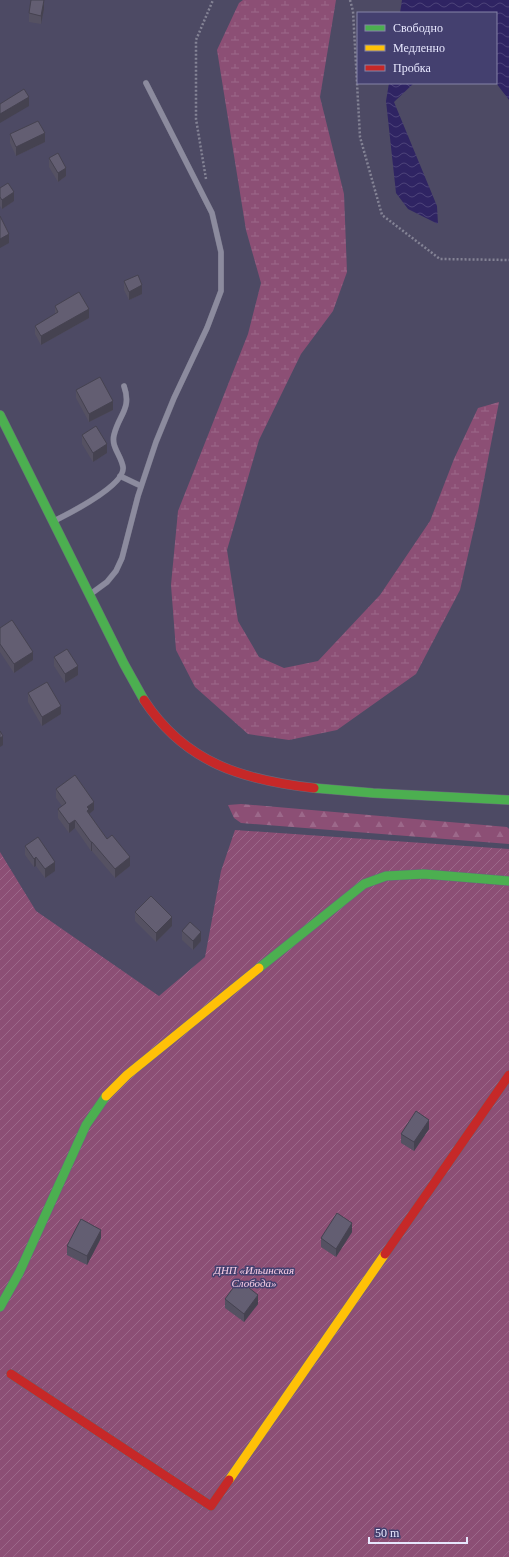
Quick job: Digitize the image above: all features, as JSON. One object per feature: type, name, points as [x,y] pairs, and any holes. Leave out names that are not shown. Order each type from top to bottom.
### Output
[{"type":"street","points":[[0,415],[127,668],[152,710],[165,726],[194,751],[215,764],[259,780],[306,788],[509,800]]},
{"type":"street","points":[[0,1307],[19,1273],[86,1125],[103,1099],[126,1075],[364,884],[386,876],[424,874],[509,881]]},
{"type":"street","points":[[11,1374],[211,1506],[509,1074]]},
{"type":"lane","points":[[90,595],[107,582],[116,571],[122,558],[141,486],[156,442],[174,398],[216,306],[221,291],[222,265],[219,239],[212,213],[146,83]]},
{"type":"lane","points":[[54,521],[86,504],[116,482],[120,476],[123,468],[114,447],[113,437],[128,397],[124,386]]},
{"type":"lane","points":[[120,476],[141,486]]},
{"type":"path","points":[[206,182],[196,119],[196,40],[213,0]]},
{"type":"path","points":[[350,0],[353,11],[357,82]]},
{"type":"path","points":[[357,84],[360,136],[382,215],[440,259],[509,260]]},
{"type":"green space","points":[[243,0],[336,0],[320,97],[344,194],[347,272],[333,311],[301,354],[259,440],[227,550],[238,621],[259,657],[284,668],[318,661],[380,595],[430,521],[454,459],[478,408],[499,402],[478,511],[460,590],[416,674],[337,730],[289,740],[248,734],[195,687],[176,650],[171,585],[178,511],[248,334],[261,283],[246,230],[217,50],[239,3]]},
{"type":"green space","points":[[241,804],[507,827],[509,829],[509,844],[241,823],[234,818],[228,805]]},
{"type":"green space","name":"ДНП «Ильинская Слобода»","points":[[235,830],[509,849],[509,1557],[0,1557],[0,852],[36,911],[159,996],[205,957],[221,871]]},
{"type":"water","points":[[402,0],[509,0],[509,100],[497,84],[497,12],[400,12]]},
{"type":"water","points":[[389,84],[413,84],[394,102],[437,206],[438,224],[408,209],[396,193],[386,101]]},
{"type":"building","points":[[31,0],[44,0],[41,16],[29,13]]},
{"type":"building","points":[[24,89],[29,97],[0,114],[0,104]]},
{"type":"building","points":[[38,121],[45,133],[16,147],[10,134]]},
{"type":"building","points":[[58,153],[66,168],[58,173],[49,158]]},
{"type":"building","points":[[8,183],[14,192],[2,200],[0,197],[0,188]]},
{"type":"building","points":[[0,216],[9,234],[0,239]]},
{"type":"building","points":[[138,275],[142,285],[129,292],[124,281]]},
{"type":"building","points":[[79,292],[89,309],[41,336],[35,326],[58,312],[55,306]]},
{"type":"building","points":[[100,377],[113,401],[89,414],[76,390]]},
{"type":"building","points":[[96,426],[107,444],[93,453],[82,435]]},
{"type":"building","points":[[12,620],[33,652],[14,664],[0,644],[0,628]]},
{"type":"building","points":[[67,649],[78,666],[65,674],[54,657]]},
{"type":"building","points":[[47,682],[61,706],[42,717],[28,693]]},
{"type":"building","points":[[0,731],[3,736],[0,738]]},
{"type":"building","points":[[75,775],[94,802],[87,807],[89,809],[87,811],[107,839],[112,835],[130,857],[115,869],[91,842],[75,820],[69,824],[58,809],[66,803],[56,789]]},
{"type":"building","points":[[38,837],[55,862],[45,869],[36,857],[34,859],[25,846]]},
{"type":"building","points":[[151,896],[172,917],[156,933],[135,912]]},
{"type":"building","points":[[190,922],[201,932],[193,941],[182,931]]},
{"type":"building","points":[[416,1111],[429,1120],[414,1142],[401,1134]]},
{"type":"building","points":[[337,1213],[352,1223],[336,1249],[321,1238]]},
{"type":"building","points":[[81,1219],[101,1230],[87,1256],[67,1246]]},
{"type":"building","points":[[239,1280],[258,1295],[244,1314],[225,1299]]},
{"type":"traffic: fast","points":[[0,415],[124,664],[144,700]]},
{"type":"traffic: fast","points":[[314,788],[373,793],[509,800]]},
{"type":"traffic: fast","points":[[259,968],[364,884],[386,876],[424,874],[509,881]]},
{"type":"traffic: fast","points":[[0,1307],[19,1273],[86,1125],[106,1096]]},
{"type":"traffic: slow","points":[[106,1096],[127,1075],[259,968]]},
{"type":"traffic: slow","points":[[229,1480],[385,1254]]},
{"type":"traffic: jam","points":[[144,700],[160,722],[178,739],[197,753],[218,765],[263,780],[314,788]]},
{"type":"traffic: jam","points":[[385,1254],[509,1075]]},
{"type":"traffic: jam","points":[[11,1374],[211,1506],[229,1480]]}]
